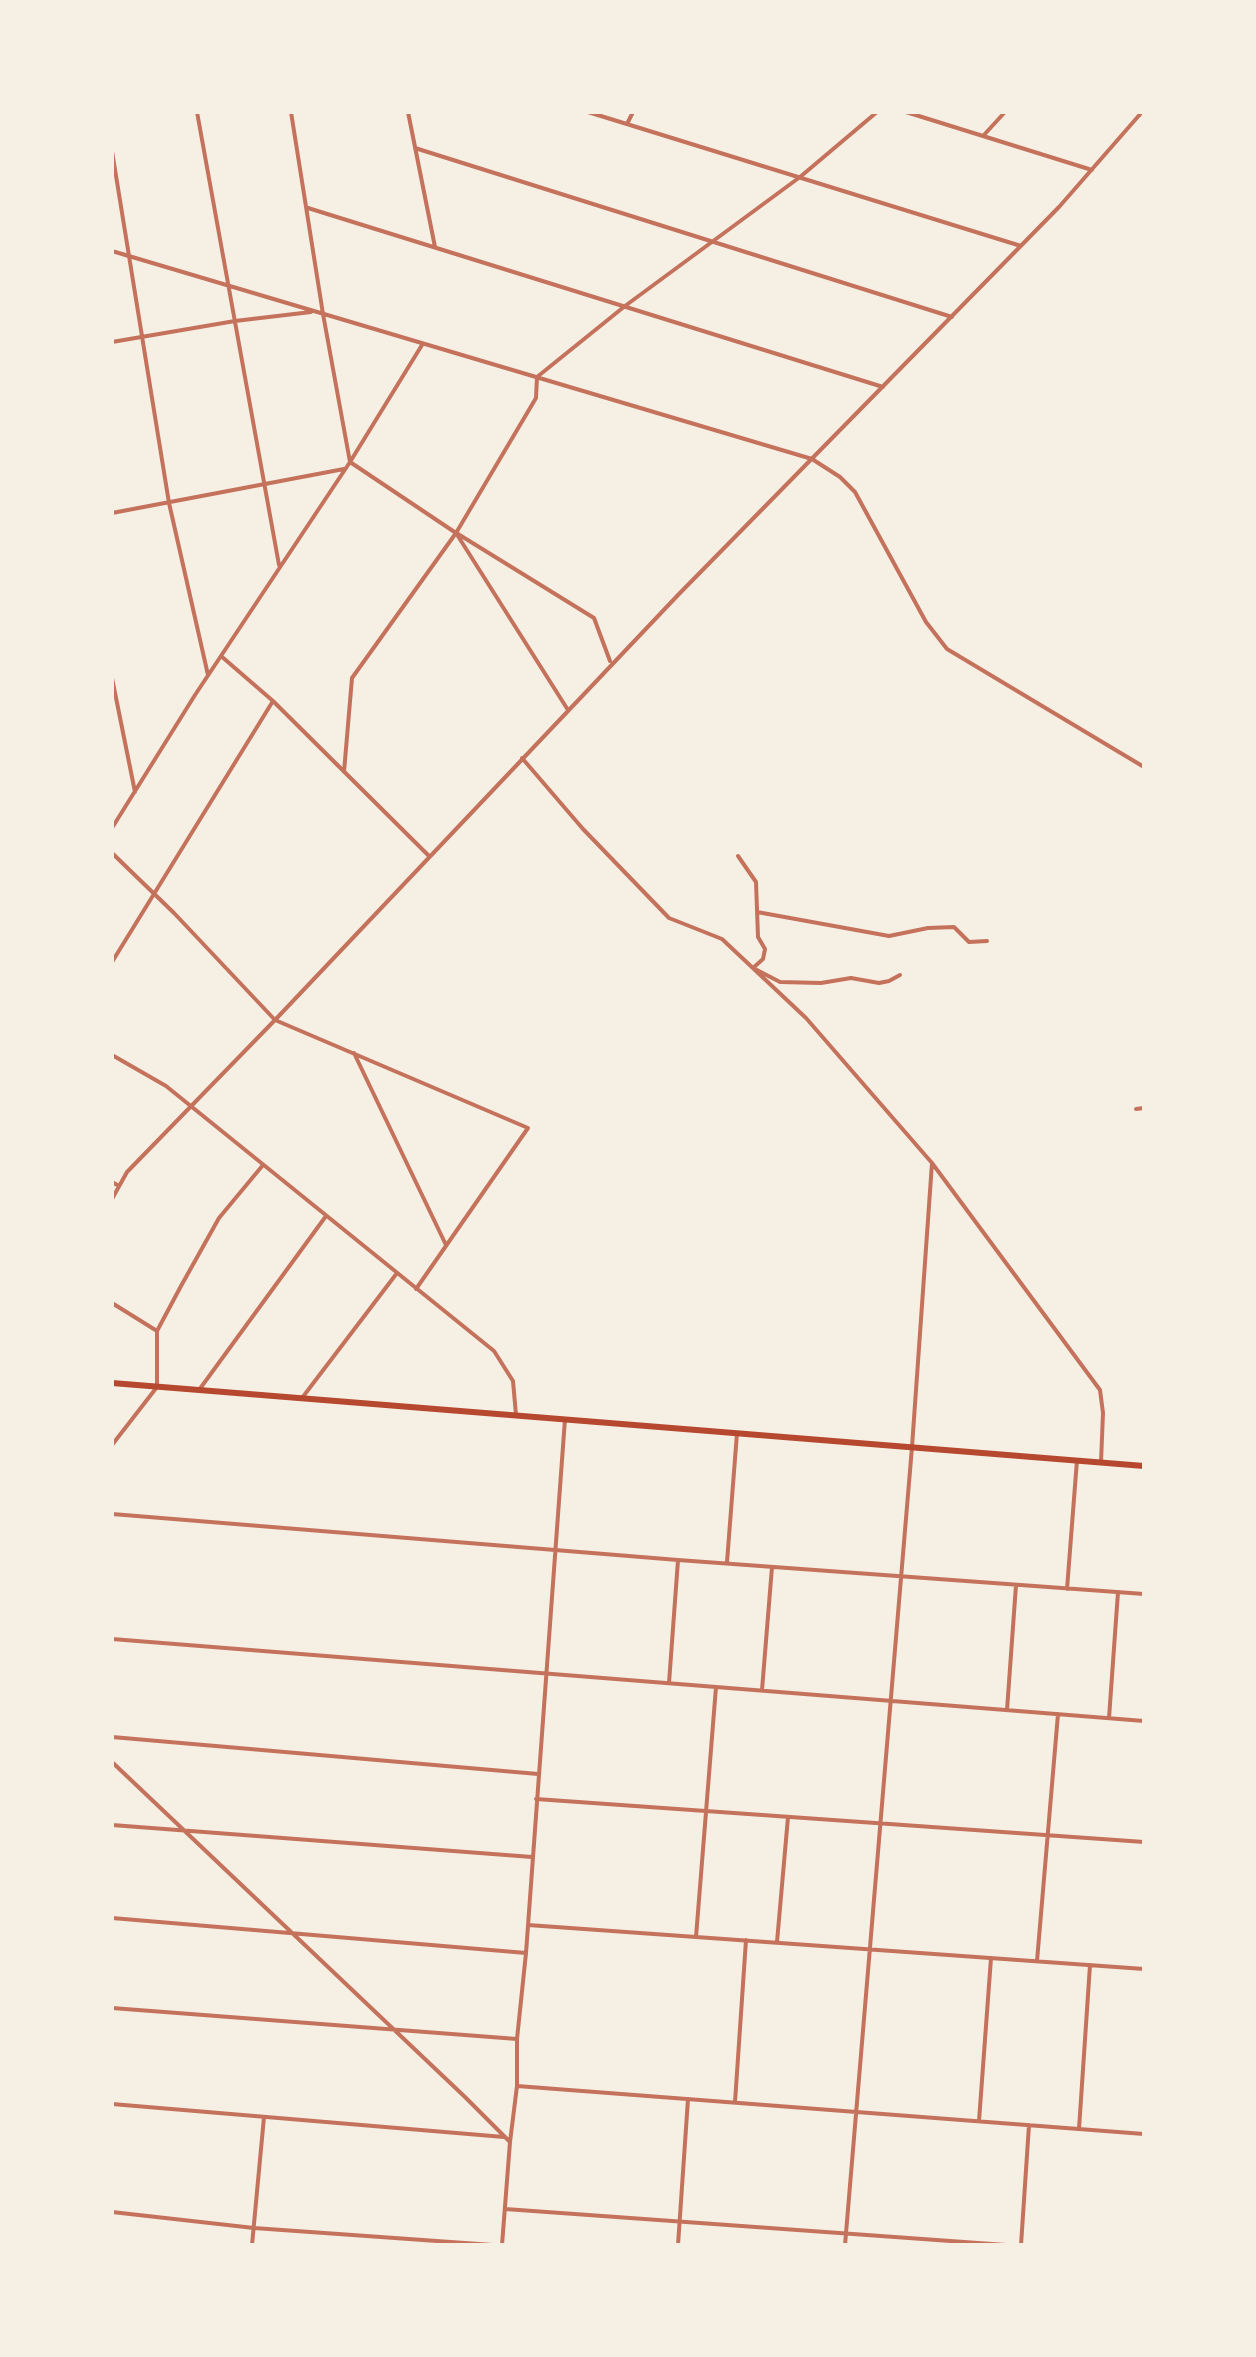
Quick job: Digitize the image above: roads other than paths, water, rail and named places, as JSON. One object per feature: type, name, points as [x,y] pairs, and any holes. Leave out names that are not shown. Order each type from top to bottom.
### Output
[{"type":"main road","points":[[112,1383],[1144,1466]]},
{"type":"street","points":[[197,112],[279,568]]},
{"type":"street","points":[[291,112],[350,462],[456,533],[594,618],[610,661]]},
{"type":"street","points":[[408,112],[435,247]]},
{"type":"street","points":[[588,112],[1021,246]]},
{"type":"street","points":[[627,124],[633,112]]},
{"type":"street","points":[[344,772],[352,678],[456,533],[536,398],[537,377],[625,306],[800,177],[877,112]]},
{"type":"street","points":[[906,112],[1092,170]]},
{"type":"street","points":[[983,136],[1005,112]]},
{"type":"street","points":[[112,1199],[127,1172],[568,710],[1021,246],[1142,112]]},
{"type":"street","points":[[415,148],[952,317]]},
{"type":"street","points":[[112,151],[169,503],[208,675]]},
{"type":"street","points":[[307,207],[883,387]]},
{"type":"street","points":[[112,251],[812,459],[840,477],[855,492],[926,622],[947,649],[1144,767]]},
{"type":"street","points":[[112,342],[235,321],[316,312]]},
{"type":"street","points":[[112,828],[423,344]]},
{"type":"street","points":[[112,513],[344,469]]},
{"type":"street","points":[[456,533],[568,710]]},
{"type":"street","points":[[221,656],[273,701],[429,856]]},
{"type":"street","points":[[112,678],[135,792]]},
{"type":"street","points":[[112,962],[273,701]]},
{"type":"street","points":[[522,758],[583,829],[669,918],[722,939],[806,1018],[932,1163],[1100,1390],[1103,1413],[1101,1462]]},
{"type":"street","points":[[112,853],[275,1020],[528,1128],[416,1289]]},
{"type":"street","points":[[738,856],[756,882],[758,937],[765,949],[763,959],[753,968]]},
{"type":"street","points":[[757,912],[889,936],[928,928],[954,927],[969,942],[987,941]]},
{"type":"street","points":[[753,968],[780,982],[821,983],[851,978],[879,983],[900,975]]},
{"type":"street","points":[[354,1053],[446,1245]]},
{"type":"street","points":[[112,1055],[166,1086],[494,1351],[513,1381],[516,1415]]},
{"type":"street","points":[[1136,1109],[1144,1108]]},
{"type":"street","points":[[845,2245],[912,1447],[932,1163]]},
{"type":"street","points":[[112,1445],[157,1387],[157,1331],[219,1218],[263,1165]]},
{"type":"street","points":[[112,1182],[119,1186]]},
{"type":"street","points":[[199,1390],[326,1216]]},
{"type":"street","points":[[302,1398],[397,1273]]},
{"type":"street","points":[[112,1303],[157,1331]]},
{"type":"street","points":[[502,2245],[517,2086],[517,2039],[565,1419]]},
{"type":"street","points":[[726,1563],[737,1433]]},
{"type":"street","points":[[1067,1589],[1077,1460]]},
{"type":"street","points":[[112,1514],[1144,1594]]},
{"type":"street","points":[[669,1683],[678,1560]]},
{"type":"street","points":[[762,1690],[772,1567]]},
{"type":"street","points":[[1007,1710],[1016,1585]]},
{"type":"street","points":[[1109,1718],[1118,1592]]},
{"type":"street","points":[[112,1639],[1144,1721]]},
{"type":"street","points":[[696,1937],[716,1687]]},
{"type":"street","points":[[1037,1961],[1058,1714]]},
{"type":"street","points":[[112,1737],[538,1774]]},
{"type":"street","points":[[112,1762],[510,2142]]},
{"type":"street","points":[[536,1799],[1144,1842]]},
{"type":"street","points":[[777,1943],[788,1817]]},
{"type":"street","points":[[112,1825],[532,1857]]},
{"type":"street","points":[[112,1918],[526,1953]]},
{"type":"street","points":[[528,1925],[1144,1969]]},
{"type":"street","points":[[735,2103],[746,1940]]},
{"type":"street","points":[[979,2121],[991,1958]]},
{"type":"street","points":[[1079,2129],[1090,1965]]},
{"type":"street","points":[[112,2008],[517,2039]]},
{"type":"street","points":[[517,2086],[1144,2134]]},
{"type":"street","points":[[678,2245],[688,2099]]},
{"type":"street","points":[[112,2104],[505,2137]]},
{"type":"street","points":[[252,2245],[264,2117]]},
{"type":"street","points":[[1021,2245],[1029,2125]]},
{"type":"street","points":[[505,2209],[1006,2245]]},
{"type":"street","points":[[112,2212],[254,2228],[493,2245]]}]
